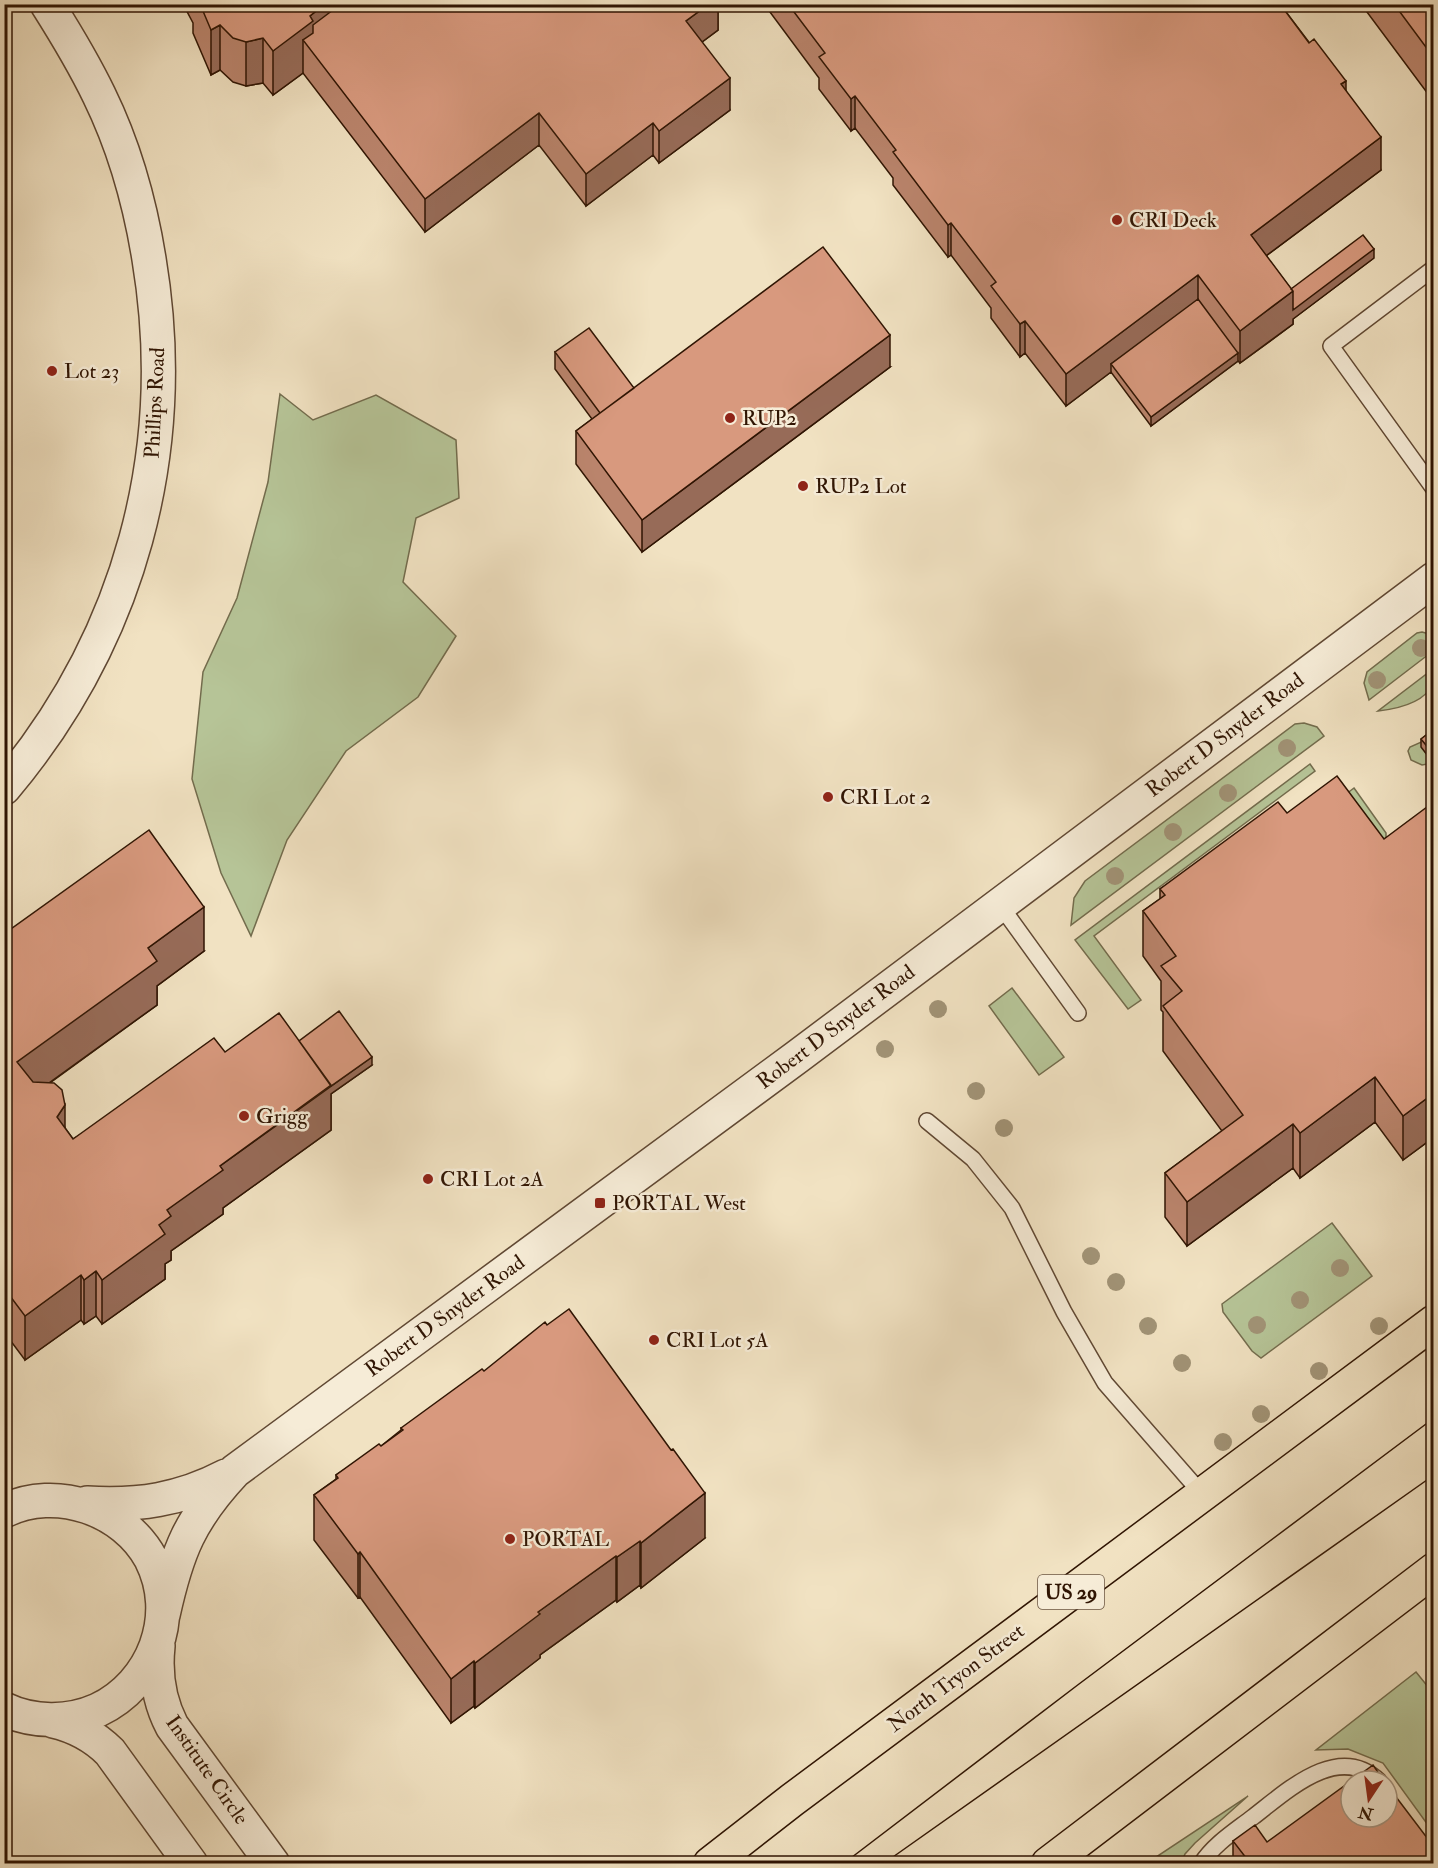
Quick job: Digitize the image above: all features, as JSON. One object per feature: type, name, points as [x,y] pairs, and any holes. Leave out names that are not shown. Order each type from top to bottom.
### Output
[{"type":"main road","name":"North Tryon Street","points":[[710,1863],[1434,1322]]},
{"type":"main road","points":[[1048,1863],[1434,1570]]},
{"type":"street","name":"Phillips Road","points":[[4,788],[34,750],[66,701],[116,602],[129,567],[143,513],[156,438],[158,403],[159,345],[155,301],[143,226],[135,193],[100,95],[47,4]]},
{"type":"street","name":"Robert D Snyder Road","points":[[76,1503],[120,1505],[152,1502],[191,1492],[235,1471],[788,1064],[1434,579]]},
{"type":"street","name":"Robert D Snyder Road","points":[[161,1624],[175,1566],[184,1543],[203,1509],[235,1471]]},
{"type":"street","name":"Institute Circle","points":[[4,1511],[41,1501],[58,1500],[76,1503],[111,1517],[127,1529],[139,1543],[151,1560],[161,1595],[157,1672],[165,1712],[182,1740],[273,1863]]},
{"type":"street","name":"Institute Circle","points":[[21,1715],[67,1719],[87,1715],[120,1698],[146,1669],[154,1652],[161,1624]]},
{"type":"street","name":"Institute Circle","points":[[21,1715],[75,1728],[100,1742],[122,1766],[192,1863]]},
{"type":"lane","points":[[1434,268],[1330,346],[1434,489]]},
{"type":"lane","points":[[1000,905],[1078,1013]]},
{"type":"lane","points":[[927,1121],[973,1160],[1012,1208],[1064,1312],[1105,1383],[1202,1494]]},
{"type":"lane","points":[[1201,1863],[1220,1842],[1300,1780],[1337,1767],[1361,1769]]},
{"type":"green space","points":[[280,394],[313,420],[376,395],[456,440],[459,498],[416,518],[403,582],[456,636],[418,697],[346,751],[287,840],[251,936],[221,873],[192,779],[203,672],[237,598],[268,482]]},
{"type":"green space","points":[[1417,633],[1433,635],[1433,651],[1369,700],[1364,683],[1367,672]]},
{"type":"green space","points":[[1433,669],[1433,684],[1423,696],[1401,707],[1378,711]]},
{"type":"green space","points":[[1304,723],[1317,727],[1324,736],[1071,925],[1074,898],[1085,881],[1295,724]]},
{"type":"green space","points":[[1428,739],[1433,763],[1422,765],[1411,760],[1408,751],[1410,747]]},
{"type":"green space","points":[[1310,764],[1315,771],[1094,936],[1141,1000],[1128,1009],[1075,940]]},
{"type":"green space","points":[[1354,788],[1386,833],[1386,842],[1337,801]]},
{"type":"green space","points":[[1012,988],[1064,1057],[1039,1075],[989,1006]]},
{"type":"green space","points":[[1332,1223],[1372,1276],[1261,1358],[1252,1351],[1223,1312],[1222,1304]]},
{"type":"green space","points":[[1416,1672],[1433,1693],[1433,1832],[1399,1785],[1399,1769],[1387,1769],[1383,1763],[1348,1749],[1316,1750]]},
{"type":"green space","points":[[1248,1796],[1195,1843],[1185,1854],[1181,1863],[1147,1863]]},
{"type":"building","points":[[200,4],[325,4],[310,16],[313,21],[273,51],[263,38],[246,42],[233,38],[220,25],[211,30]]},
{"type":"building","points":[[341,4],[709,4],[686,21],[730,78],[659,131],[653,123],[586,174],[539,113],[425,199],[303,40],[313,33],[313,25]]},
{"type":"building","name":"CRI Deck","points":[[788,4],[1280,4],[1309,43],[1314,39],[1346,81],[1341,84],[1381,137],[1251,235],[1293,291],[1240,331],[1198,275],[1066,374],[1025,321],[1020,324],[991,286],[996,282],[951,223],[948,225],[893,152],[896,150],[855,96],[851,99],[819,57],[825,53]]},
{"type":"building","points":[[1394,4],[1434,4],[1434,58]]},
{"type":"building","points":[[1363,235],[1374,249],[1293,310],[1293,291],[1291,289]]},
{"type":"building","name":"RUP2","points":[[823,247],[890,335],[642,520],[576,431]]},
{"type":"building","points":[[1198,299],[1238,353],[1151,417],[1111,364]]},
{"type":"building","points":[[589,328],[634,388],[600,413],[555,352]]},
{"type":"building","points":[[1434,729],[1434,755],[1421,739]]},
{"type":"building","points":[[1337,776],[1384,839],[1427,807],[1434,815],[1434,1093],[1403,1116],[1375,1077],[1300,1133],[1293,1124],[1187,1202],[1165,1173],[1243,1115],[1163,1006],[1182,991],[1161,966],[1176,956],[1143,911],[1165,895],[1160,889],[1278,802],[1287,813]]},
{"type":"building","name":"Grigg","points":[[149,830],[204,907],[148,948],[157,961],[17,1062],[33,1082],[54,1083],[62,1090],[65,1105],[57,1117],[73,1139],[214,1038],[225,1052],[279,1013],[331,1085],[220,1166],[223,1170],[167,1210],[171,1216],[159,1225],[165,1234],[102,1280],[96,1271],[84,1280],[81,1275],[25,1316],[4,1288],[4,934]]},
{"type":"building","points":[[339,1011],[372,1057],[331,1086],[299,1041]]},
{"type":"building","name":"PORTAL","points":[[569,1309],[705,1493],[641,1543],[640,1541],[616,1556],[538,1612],[540,1614],[451,1679],[360,1552],[358,1554],[314,1495],[338,1478],[336,1475],[379,1444],[381,1446],[403,1430],[401,1428],[482,1369],[484,1371],[545,1322],[547,1325]]},
{"type":"building","points":[[1339,1790],[1339,1829],[1399,1829],[1399,1801],[1434,1847],[1434,1863],[1261,1863],[1258,1859],[1250,1863],[1233,1841],[1255,1825],[1267,1842]]},
{"type":"tram line","points":[[843,1864],[1434,1418]]},
{"type":"tram line","points":[[883,1864],[1434,1475]]},
{"type":"place","name":"CRI Deck","points":[[1117,220]]},
{"type":"place","name":"Lot 23","points":[[52,371]]},
{"type":"place","name":"RUP2","points":[[730,418]]},
{"type":"place","name":"RUP2 Lot","points":[[803,486]]},
{"type":"place","name":"CRI Lot 2","points":[[828,797]]},
{"type":"place","name":"Grigg","points":[[244,1116]]},
{"type":"place","name":"CRI Lot 2A","points":[[428,1179]]},
{"type":"place","name":"PORTAL West","points":[[600,1203]]},
{"type":"place","name":"CRI Lot 5A","points":[[654,1340]]},
{"type":"place","name":"PORTAL","points":[[510,1539]]}]
